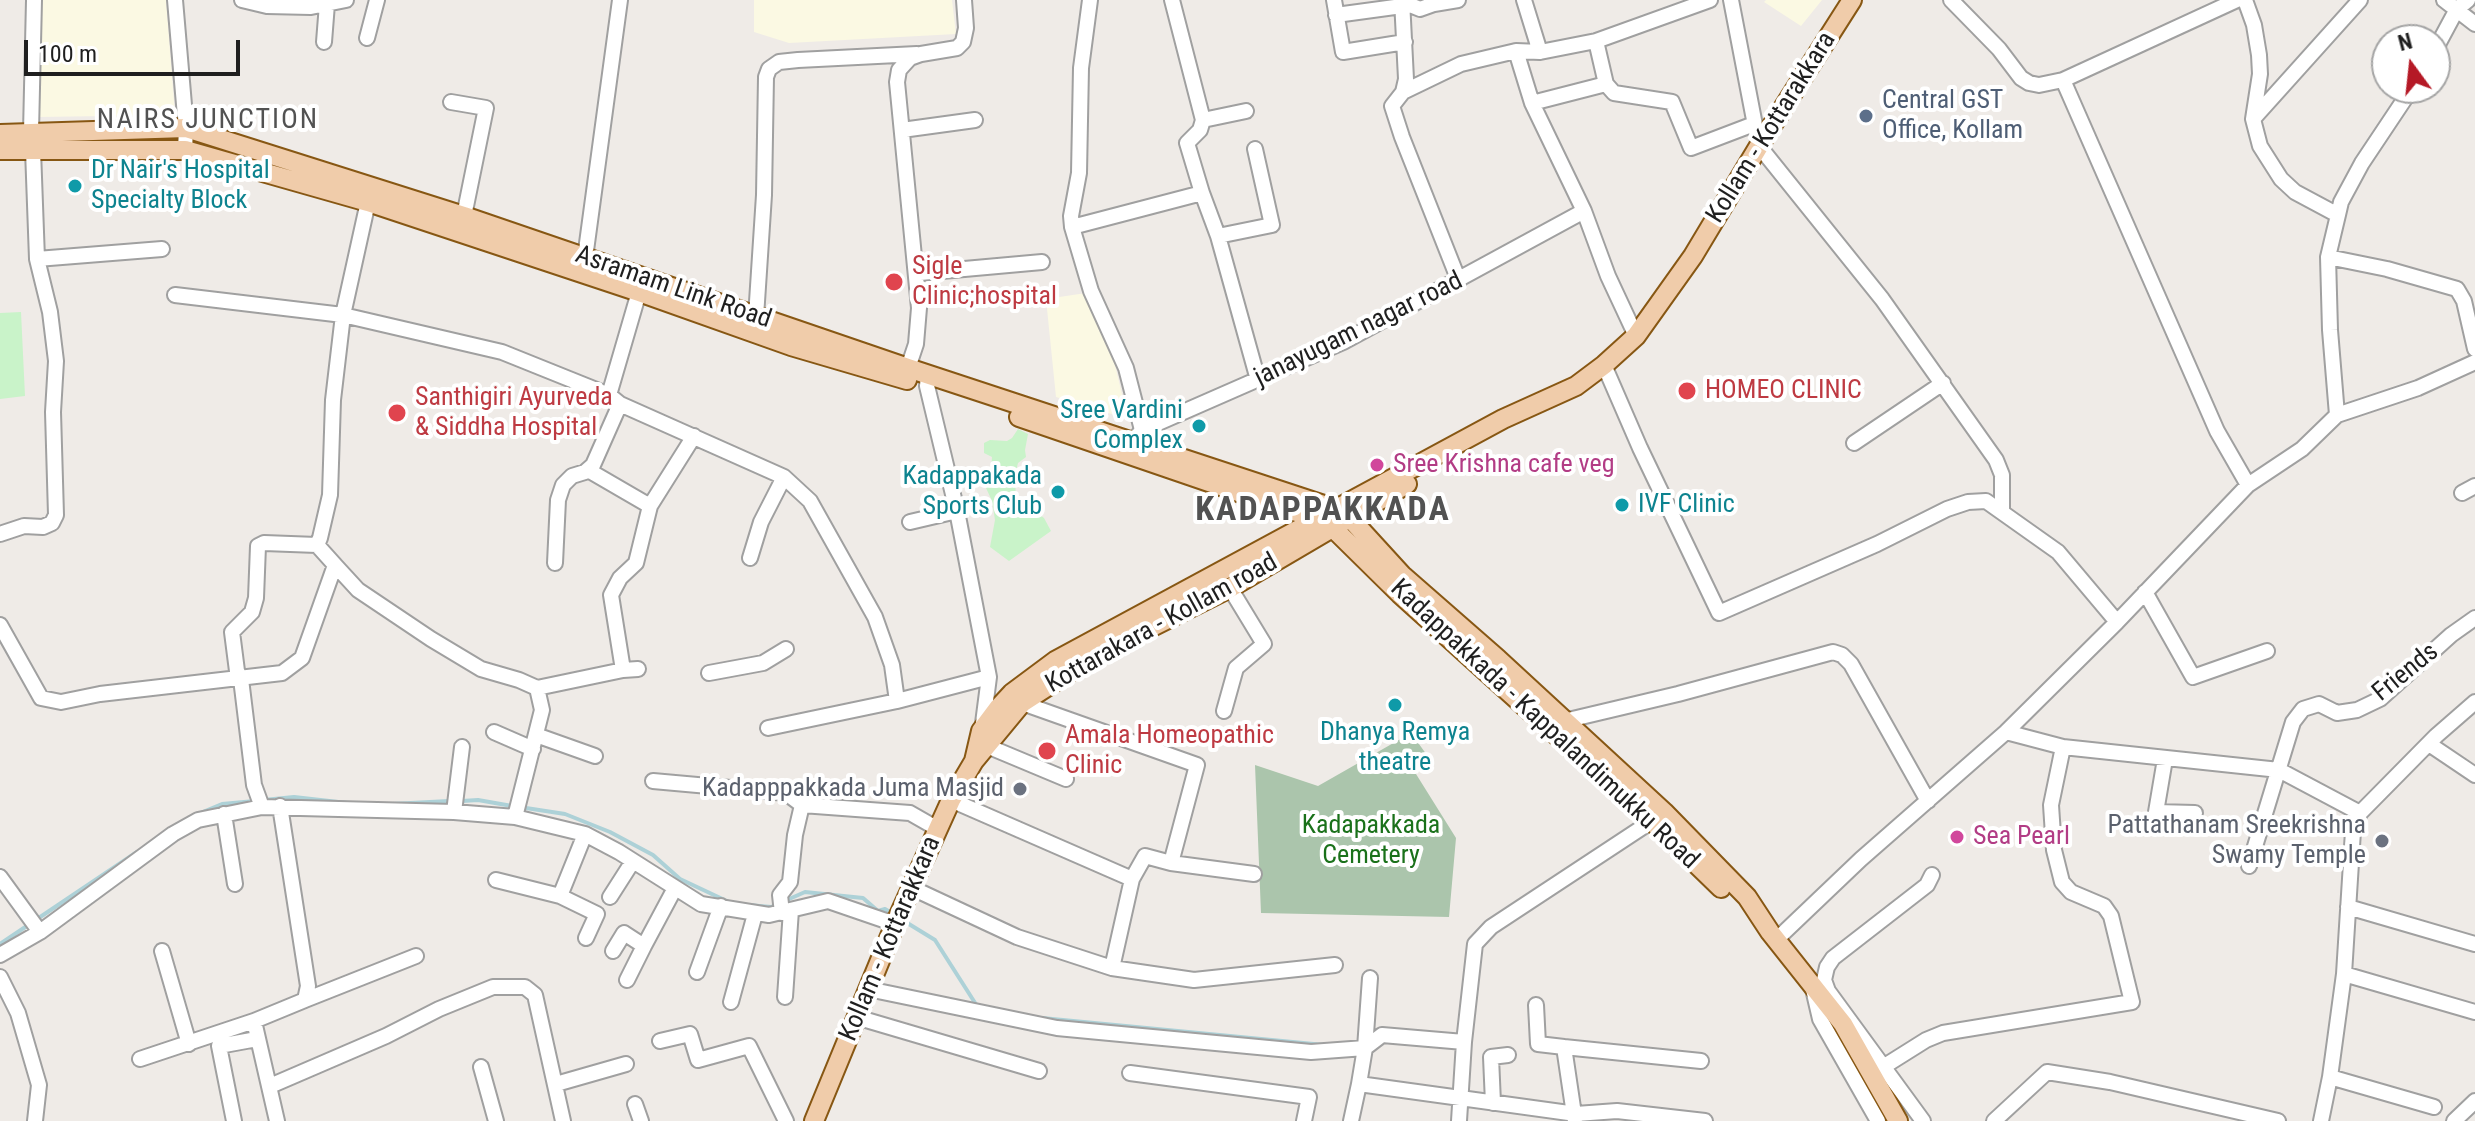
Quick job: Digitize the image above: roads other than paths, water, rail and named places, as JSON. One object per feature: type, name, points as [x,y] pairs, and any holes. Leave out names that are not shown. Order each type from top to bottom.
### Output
[{"type":"main road","name":"Kollam - Kottarakkara","points":[[1693,256],[1852,0]]},
{"type":"main road","name":"Asramam Link Road","points":[[0,150],[32,141],[186,128],[464,216],[908,368],[927,380],[1334,518]]},
{"type":"main road","name":"Asramam Link Road","points":[[0,134],[32,141],[185,150],[368,202],[791,346],[1138,436],[1334,518]]},
{"type":"main road","name":"Kottarakara - Kollam road","points":[[981,746],[1012,693],[1055,661],[1334,518],[1503,419],[1576,386],[1636,336],[1693,256]]},
{"type":"main road","name":"Kottarakara - Kollam road","points":[[981,746],[1022,703],[1098,654],[1230,588],[1334,518]]},
{"type":"main road","name":"Kadappakkada - Kappalandimukku Road","points":[[1334,518],[1402,575],[1664,812],[1747,897],[1773,936]]},
{"type":"main road","name":"Kadappakkada - Kappalandimukku Road","points":[[1334,518],[1400,594],[1652,821],[1813,977],[1864,1057],[1898,1121]]},
{"type":"main road","name":"Kollam - Kottarakkara","points":[[814,1121],[895,924],[951,800],[981,746]]},
{"type":"street","points":[[0,534],[24,526],[43,527],[52,523],[56,515],[53,412],[56,361],[50,312],[37,259],[32,141],[34,0]]},
{"type":"street","points":[[175,0],[186,128],[185,150]]},
{"type":"street","points":[[242,0],[267,6],[311,7],[346,0]]},
{"type":"street","points":[[367,38],[377,0]]},
{"type":"street","points":[[585,258],[620,0]]},
{"type":"street","points":[[756,317],[765,181],[766,77],[769,69],[779,62],[921,54],[957,48],[963,42],[966,28],[964,0]]},
{"type":"street","points":[[1090,0],[1081,68],[1079,173],[1071,216],[1072,227],[1091,291],[1126,368],[1138,436]]},
{"type":"street","points":[[1172,0],[1203,120],[1200,130],[1187,143],[1218,236],[1258,380]]},
{"type":"street","points":[[1405,42],[1343,52],[1335,8],[1402,3],[1420,9],[1458,0]]},
{"type":"street","points":[[1524,0],[1540,52]]},
{"type":"street","points":[[1403,92],[1461,64],[1516,51],[1540,52],[1596,41],[1710,0]]},
{"type":"street","points":[[1731,0],[1759,146],[1882,299],[1996,460],[2002,475],[2002,511]]},
{"type":"street","points":[[1951,0],[1999,49],[2021,78],[2039,85],[2063,80],[2228,2]]},
{"type":"street","points":[[2245,0],[2254,25],[2259,55],[2260,74],[2253,119],[2266,159],[2295,192],[2338,215]]},
{"type":"street","points":[[2253,119],[2360,0]]},
{"type":"street","points":[[2444,0],[2463,5],[2475,24]]},
{"type":"street","points":[[1402,3],[1406,79],[1403,92],[1392,106],[1459,281]]},
{"type":"street","points":[[324,42],[327,4]]},
{"type":"street","points":[[2451,24],[2463,5]]},
{"type":"street","points":[[1596,41],[1606,84],[1614,93],[1672,102],[1691,148],[1754,124]]},
{"type":"street","points":[[1516,51],[1532,103],[1584,211],[1608,276],[1636,336]]},
{"type":"street","points":[[908,368],[916,344],[919,308],[897,82],[899,70],[910,58],[921,54]]},
{"type":"street","points":[[2063,80],[2217,431],[2248,485]]},
{"type":"street","points":[[1532,103],[1606,84]]},
{"type":"street","points":[[451,102],[486,108],[464,216]]},
{"type":"street","points":[[2337,415],[2328,257],[2341,202],[2362,163],[2401,104]]},
{"type":"street","points":[[1203,120],[1246,111]]},
{"type":"street","points":[[902,130],[975,120]]},
{"type":"street","points":[[1218,236],[1272,225],[1255,149]]},
{"type":"street","points":[[1072,227],[1202,193]]},
{"type":"street","points":[[317,545],[330,495],[333,400],[343,315],[368,202]]},
{"type":"street","name":"janayugam nagar road","points":[[1138,436],[1343,342],[1584,211]]},
{"type":"street","points":[[37,259],[162,249]]},
{"type":"street","points":[[2328,257],[2387,269],[2457,289],[2464,301],[2475,349]]},
{"type":"street","points":[[920,273],[1042,262]]},
{"type":"street","points":[[555,563],[558,500],[563,485],[572,476],[588,470],[602,449],[639,292]]},
{"type":"street","points":[[175,295],[343,315],[502,352],[615,399],[784,477],[810,501],[875,617],[892,665],[897,701]]},
{"type":"street","points":[[1773,936],[2006,732],[2248,485],[2302,449],[2337,415],[2418,388],[2475,362]]},
{"type":"street","points":[[1604,365],[1719,613],[1877,544],[1947,509],[1968,502],[1986,501],[2058,552],[2117,622]]},
{"type":"street","points":[[927,380],[957,511],[989,677],[981,746],[1066,779]]},
{"type":"street","points":[[1854,443],[1943,383]]},
{"type":"street","points":[[259,802],[232,632],[252,612],[256,598],[258,546],[264,543],[317,545],[358,590],[431,639],[481,669],[537,688],[631,670],[611,595],[620,578],[636,563],[650,506],[694,436]]},
{"type":"street","points":[[588,470],[650,506]]},
{"type":"street","points":[[750,558],[761,522],[784,477]]},
{"type":"street","points":[[910,522],[957,511]]},
{"type":"street","points":[[0,625],[41,698],[61,702],[110,692],[282,673],[302,658],[335,565]]},
{"type":"street","points":[[1224,711],[1236,668],[1264,644],[1230,588]]},
{"type":"street","points":[[2145,592],[2193,677],[2267,651]]},
{"type":"street","name":"Friends","points":[[2279,770],[2293,722],[2303,709],[2319,704],[2337,713],[2357,710],[2380,699],[2451,635],[2475,618]]},
{"type":"street","points":[[709,673],[763,663],[786,649]]},
{"type":"street","points":[[1564,721],[1833,652],[1842,655],[1851,664],[1928,801]]},
{"type":"street","points":[[768,728],[897,701],[989,677]]},
{"type":"street","points":[[515,817],[542,710],[537,688]]},
{"type":"street","points":[[2321,1121],[2344,974],[2353,831],[2360,813],[2475,702]]},
{"type":"street","points":[[1022,703],[1197,765],[1171,863]]},
{"type":"street","points":[[494,732],[595,756]]},
{"type":"street","points":[[2006,732],[2063,747],[2279,770],[2360,813]]},
{"type":"street","points":[[2429,744],[2475,775]]},
{"type":"street","points":[[454,812],[462,747]]},
{"type":"street","points":[[1883,1067],[1943,1033],[2132,1002],[2111,916],[2104,906],[2071,892],[2062,882],[2054,850],[2051,805],[2063,747]]},
{"type":"street","points":[[2165,759],[2156,812],[2195,813]]},
{"type":"street","points":[[2249,866],[2279,770]]},
{"type":"street","points":[[653,781],[786,793],[802,805],[910,813],[938,829]]},
{"type":"street","points":[[951,800],[1132,879]]},
{"type":"street","points":[[0,955],[40,932],[173,834],[198,820],[259,802],[399,813],[454,812],[515,817],[585,834],[701,904],[755,914],[784,906],[828,901],[895,924]]},
{"type":"street","points":[[785,997],[784,906],[802,805]]},
{"type":"street","points":[[280,806],[308,986],[305,1000]]},
{"type":"street","points":[[224,814],[235,884]]},
{"type":"street","points":[[1459,1121],[1475,944],[1491,927],[1652,821]]},
{"type":"street","points":[[560,896],[585,834]]},
{"type":"street","points":[[1112,968],[1132,879],[1145,856],[1171,863],[1254,874]]},
{"type":"street","points":[[610,897],[633,861]]},
{"type":"street","points":[[1813,977],[1927,885],[1932,875]]},
{"type":"street","points":[[0,877],[40,932]]},
{"type":"street","points":[[496,880],[560,896],[597,914],[586,938]]},
{"type":"street","points":[[627,980],[675,888]]},
{"type":"street","points":[[912,888],[1017,937],[1112,968],[1194,980],[1335,965]]},
{"type":"street","points":[[697,972],[721,906]]},
{"type":"street","points":[[2348,907],[2475,944]]},
{"type":"street","points":[[731,1002],[755,914]]},
{"type":"street","points":[[613,951],[624,933],[644,946]]},
{"type":"street","points":[[162,951],[189,1044]]},
{"type":"street","points":[[140,1059],[254,1021],[416,956]]},
{"type":"street","points":[[2344,974],[2475,1012]]},
{"type":"street","points":[[0,977],[18,1013],[39,1085],[35,1121]]},
{"type":"street","points":[[1813,977],[1824,980],[1828,991],[1923,1121]]},
{"type":"street","points":[[1813,977],[1820,1019],[1878,1121]]},
{"type":"street","points":[[1351,1121],[1365,1048],[1370,978]]},
{"type":"street","points":[[270,1086],[493,987],[525,987],[535,995],[563,1121]]},
{"type":"street","points":[[868,989],[1057,1028],[1311,1052],[1365,1048],[1382,1035],[1464,1042]]},
{"type":"street","points":[[1536,1005],[1538,1044],[1701,1061]]},
{"type":"street","points":[[856,1017],[1039,1071]]},
{"type":"street","points":[[254,1021],[277,1121]]},
{"type":"street","points":[[660,1041],[690,1034],[698,1060],[749,1046],[786,1121]]},
{"type":"street","points":[[234,1121],[219,1046],[257,1039]]},
{"type":"street","points":[[1564,1047],[1576,1118]]},
{"type":"street","points":[[1493,1103],[1491,1057],[1508,1055]]},
{"type":"street","points":[[556,1084],[626,1064]]},
{"type":"street","points":[[481,1067],[496,1121]]},
{"type":"street","points":[[1994,1121],[2047,1072],[2110,1082],[2278,1121]]},
{"type":"street","points":[[1130,1073],[1309,1097],[1304,1121]]},
{"type":"street","points":[[2330,1077],[2434,1107]]},
{"type":"street","points":[[1359,1084],[1460,1097],[1576,1118],[1617,1111],[1701,1121]]},
{"type":"street","points":[[2454,1121],[2475,1101]]},
{"type":"street","points":[[635,1104],[641,1121]]},
{"type":"waterway","points":[[264,800],[294,797],[347,803]]},
{"type":"waterway","points":[[462,801],[478,800],[512,806]]},
{"type":"waterway","points":[[198,814],[222,804],[255,801]]},
{"type":"waterway","points":[[392,804],[449,801]]},
{"type":"waterway","points":[[526,808],[565,814],[610,832],[653,855],[680,879],[731,903]]},
{"type":"waterway","points":[[0,944],[137,852]]},
{"type":"waterway","points":[[748,905],[771,907],[805,892],[863,898],[878,911],[885,909],[893,914]]},
{"type":"waterway","points":[[904,921],[935,940],[977,1006]]},
{"type":"waterway","points":[[1042,1018],[1324,1045]]},
{"type":"place","name":"Central GST Office, Kollam","points":[[1866,116]]},
{"type":"place","name":"Dr Nair's Hospital Specialty Block","points":[[75,186]]},
{"type":"place","name":"Sigle Clinic;hospital","points":[[894,282]]},
{"type":"place","name":"HOMEO CLINIC","points":[[1687,391]]},
{"type":"place","name":"Santhigiri Ayurveda & Siddha Hospital","points":[[397,413]]},
{"type":"place","name":"Sree Vardini Complex","points":[[1199,426]]},
{"type":"place","name":"Sree Krishna cafe veg","points":[[1377,465]]},
{"type":"place","name":"Kadappakada Sports Club","points":[[1058,492]]},
{"type":"place","name":"IVF Clinic","points":[[1622,505]]},
{"type":"place","name":"Dhanya Remya theatre","points":[[1395,705]]},
{"type":"place","name":"Amala Homeopathic Clinic","points":[[1047,751]]},
{"type":"place","name":"Kadapppakkada Juma Masjid","points":[[1020,789]]},
{"type":"place","name":"Sea Pearl","points":[[1957,837]]},
{"type":"place","name":"Pattathanam Sreekrishna Swamy Temple","points":[[2382,841]]},
{"type":"district","name":"NAIRS JUNCTION","points":[[208,121]]},
{"type":"district","name":"KADAPPAKKADA","points":[[1323,511]]},
{"type":"park label","name":"Kadapakkada Cemetery","points":[[1371,841]]}]
